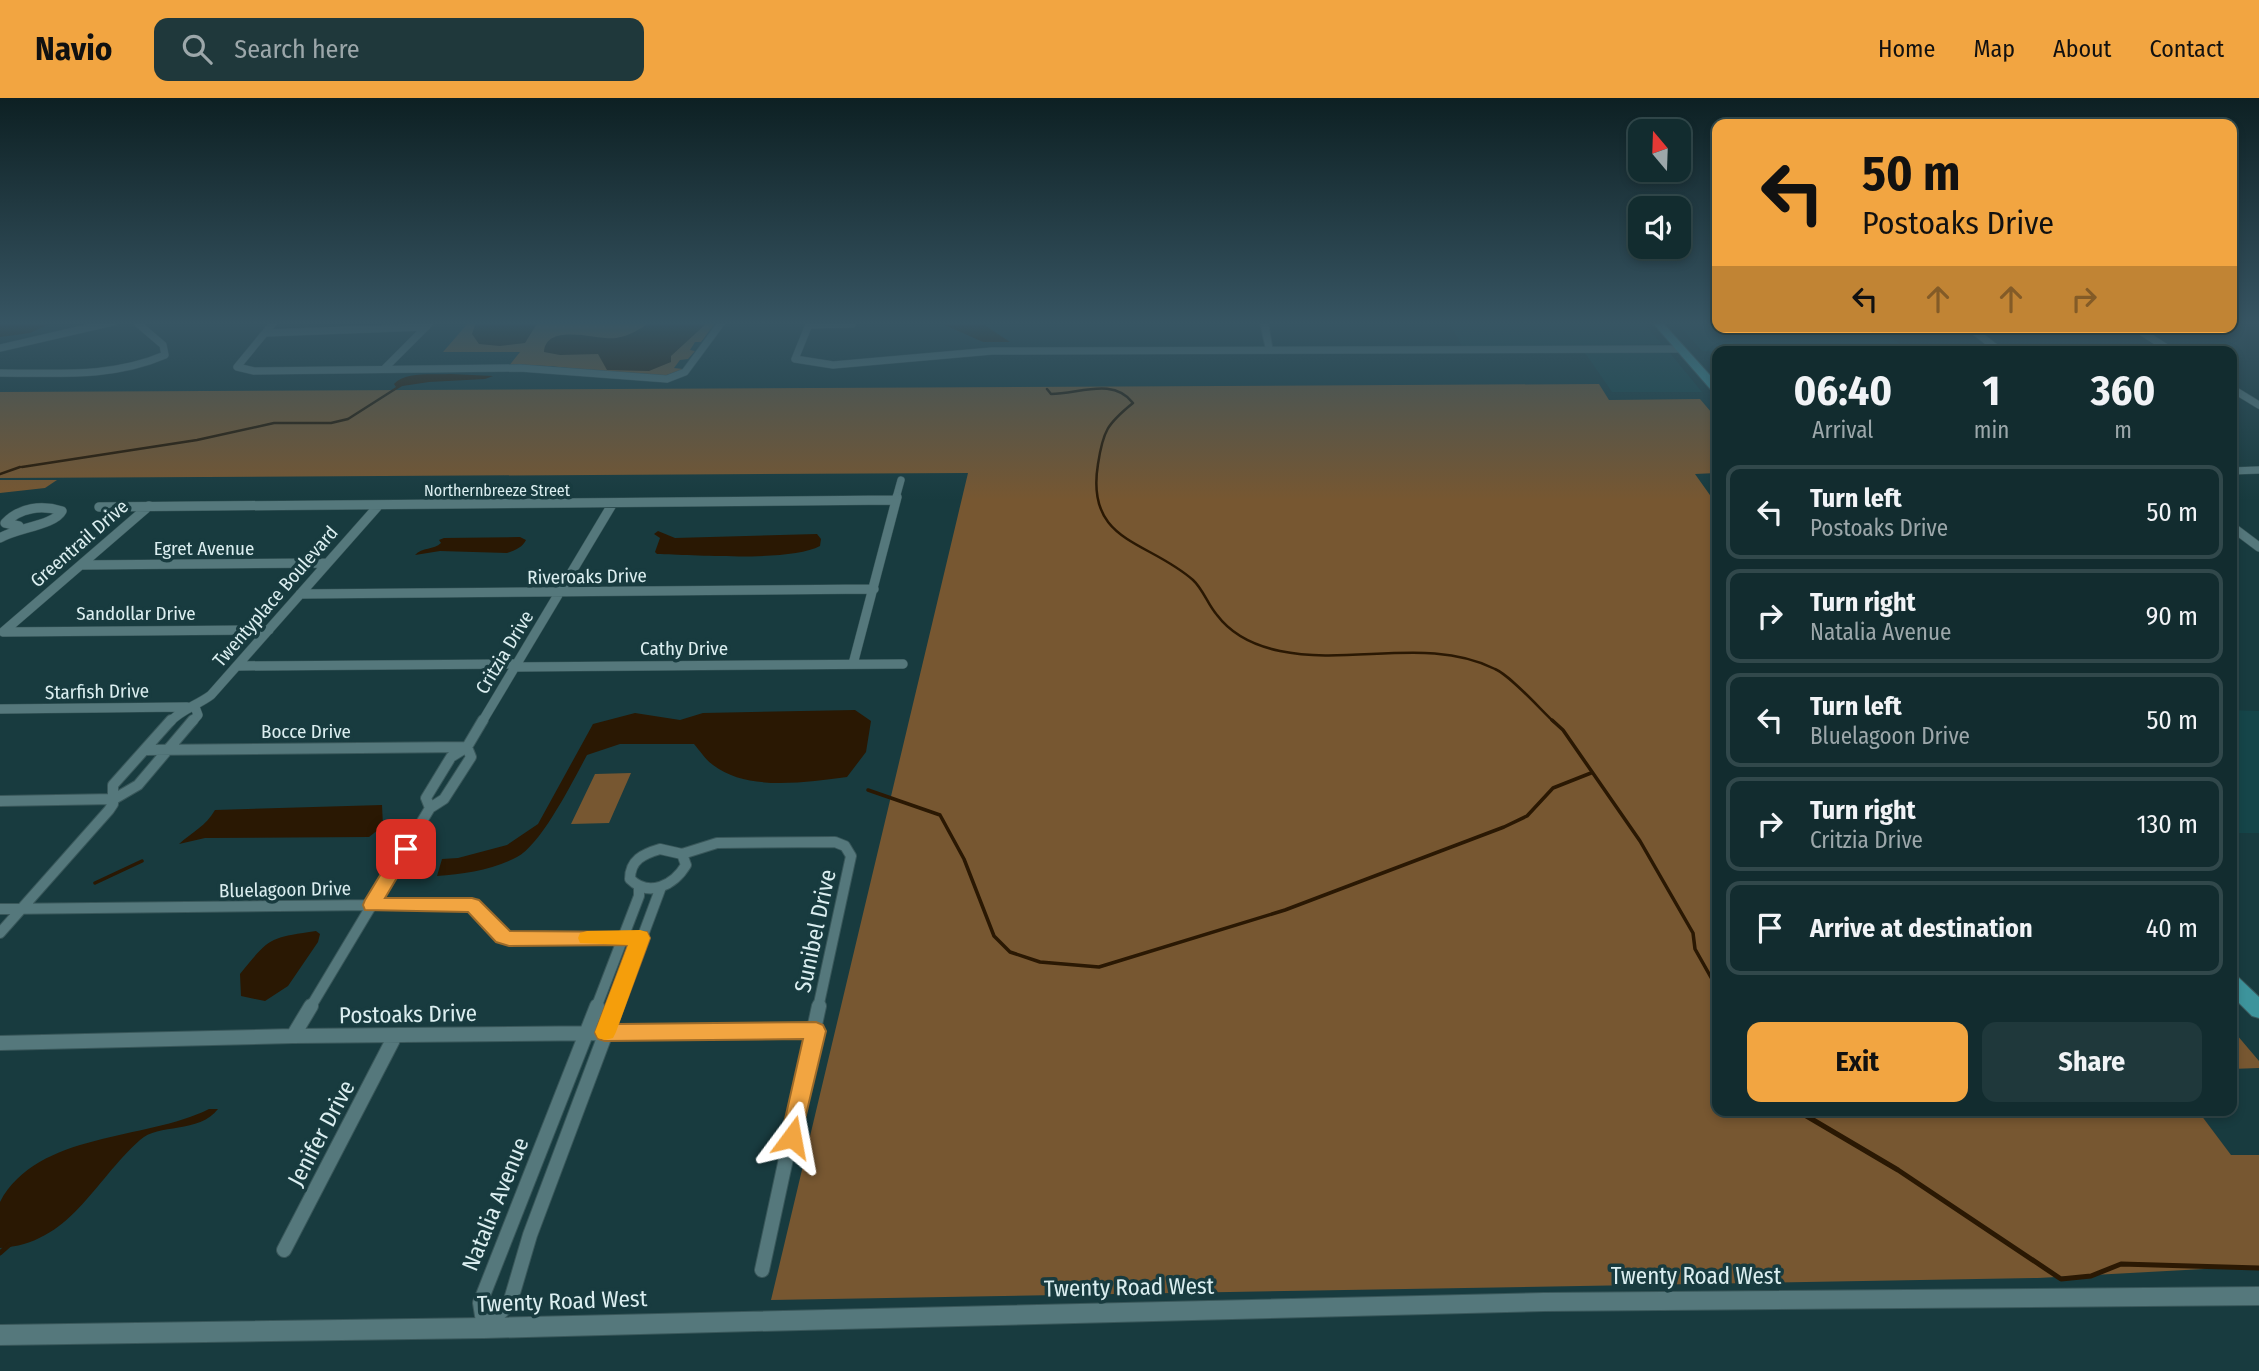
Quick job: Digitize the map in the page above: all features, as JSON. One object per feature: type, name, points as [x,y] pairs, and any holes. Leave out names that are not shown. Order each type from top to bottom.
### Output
[{"type":"main road","points":[[2237,988],[2259,1010]]},
{"type":"street","points":[[2237,392],[2259,405]]},
{"type":"street","points":[[2237,471],[2259,470]]},
{"type":"street","points":[[853,664],[901,480]]},
{"type":"street","name":"Northernbreeze Street","points":[[99,507],[896,500]]},
{"type":"street","name":"Critzia Drive","points":[[430,808],[426,798],[451,757],[467,747],[613,503]]},
{"type":"street","name":"Twentyplace Boulevard","points":[[0,933],[109,810],[114,799],[113,785],[176,715],[195,707],[211,695],[379,505]]},
{"type":"street","name":"Greentrail Drive","points":[[1,633],[149,506]]},
{"type":"street","points":[[0,538],[19,526],[46,523],[59,517],[62,511],[54,508],[25,510],[13,514],[5,523],[19,526]]},
{"type":"street","points":[[2237,530],[2259,547]]},
{"type":"street","name":"Egret Avenue","points":[[81,565],[327,563]]},
{"type":"street","name":"Riveroaks Drive","points":[[300,594],[874,589]]},
{"type":"street","name":"Sandollar Drive","points":[[1,633],[269,630]]},
{"type":"street","name":"Cathy Drive","points":[[238,666],[903,664]]},
{"type":"street","name":"Twentyplace Boulevard","points":[[114,799],[138,785],[169,750],[198,715],[195,707]]},
{"type":"street","name":"Starfish Drive","points":[[0,709],[195,707]]},
{"type":"street","name":"Critzia Drive","points":[[293,1037],[430,808],[444,799],[471,757],[467,747]]},
{"type":"street","name":"Bocce Drive","points":[[145,750],[467,747]]},
{"type":"street","points":[[0,801],[114,799]]},
{"type":"street","name":"Sunibel Drive","points":[[682,854],[717,843],[835,842],[849,850],[852,863],[762,1270]]},
{"type":"street","points":[[660,849],[682,854],[686,865],[683,872],[678,878],[661,887],[639,887],[630,879],[629,873],[636,860],[660,849]]},
{"type":"street","name":"Natalia Avenue","points":[[484,1328],[480,1303],[623,938],[639,896],[639,887]]},
{"type":"street","name":"Natalia Avenue","points":[[484,1328],[510,1303],[530,1235],[661,887]]},
{"type":"street","name":"Bluelagoon Drive","points":[[0,909],[472,905],[509,939],[640,938]]},
{"type":"street","name":"Postoaks Drive","points":[[0,1043],[816,1031]]},
{"type":"street","name":"Jenifer Drive","points":[[284,1250],[396,1036]]},
{"type":"street","name":"Twenty Road West","points":[[0,1335],[484,1328],[1544,1302],[2259,1296]]},
{"type":"shaded area","points":[[397,381],[440,381],[396,387],[394,384]]},
{"type":"shaded area","points":[[1605,381],[1693,381],[1702,392],[1612,392]]},
{"type":"shaded area","points":[[1599,384],[1609,400],[1700,399],[1712,413],[1712,473],[1695,474],[1712,498],[1712,1116],[2202,1116],[2231,1155],[2259,1155],[2259,1266],[2038,1278],[771,1300],[968,473],[0,478],[0,392]]},
{"type":"shaded area","points":[[0,480],[57,480],[45,488],[0,493]]},
{"type":"shaded area","points":[[658,531],[675,538],[817,534],[821,539],[820,546],[787,554],[657,554],[655,552],[660,538],[654,534]]},
{"type":"shaded area","points":[[520,537],[526,540],[525,542],[507,553],[440,551],[415,555],[438,545],[441,543],[439,540],[444,538]]},
{"type":"shaded area","points":[[855,710],[871,721],[866,752],[847,777],[796,783],[760,782],[727,773],[710,763],[694,744],[620,744],[587,755],[546,826],[536,840],[517,857],[478,871],[437,876],[442,859],[458,858],[507,845],[538,824],[593,724],[635,713],[680,720],[703,713]]},
{"type":"shaded area","points":[[2237,710],[2259,711],[2259,833],[2237,833]]},
{"type":"shaded area","points":[[631,773],[609,823],[571,824],[595,774]]},
{"type":"shaded area","points":[[382,805],[383,826],[369,837],[205,838],[179,844],[203,825],[215,810]]},
{"type":"shaded area","points":[[316,931],[320,934],[318,942],[288,986],[265,1001],[241,996],[240,974],[265,946],[289,935]]},
{"type":"shaded area","points":[[2237,1035],[2259,1061],[2259,1068],[2237,1069]]},
{"type":"shaded area","points":[[209,1109],[218,1109],[200,1122],[157,1132],[140,1140],[79,1208],[45,1235],[24,1244],[0,1248],[0,1202],[17,1179],[40,1162],[66,1150],[183,1119]]},
{"type":"waterway","points":[[22,467],[197,440],[274,423],[331,423],[348,419],[403,384]]},
{"type":"waterway","points":[[1047,389],[1051,394],[1106,389],[1125,395],[1133,403],[1112,423],[1102,444],[1097,490],[1101,510],[1110,525],[1124,537],[1193,580],[1217,615],[1237,634],[1271,649],[1307,655],[1417,653],[1470,659],[1502,673],[1552,720]]},
{"type":"waterway","points":[[0,474],[20,467]]},
{"type":"waterway","points":[[1552,720],[1563,730],[1640,841],[1693,933],[1695,949],[1712,979]]},
{"type":"waterway","points":[[868,790],[940,815],[964,859],[994,936],[1010,952],[1040,962],[1099,967],[1285,910],[1504,827],[1527,816],[1553,788],[1591,773]]},
{"type":"waterway","points":[[95,883],[142,861]]},
{"type":"waterway","points":[[1806,1116],[1898,1170],[2061,1279],[2091,1276],[2121,1264],[2259,1268]]},
{"type":"waterway","points":[[0,1253],[9,1245]]},
{"type":"slow traffic","points":[[587,938],[640,938],[605,1032]]},
{"type":"route","points":[[406,849],[372,905],[472,905],[503,936],[517,940],[640,938],[605,1033],[816,1031],[792,1137]]}]
